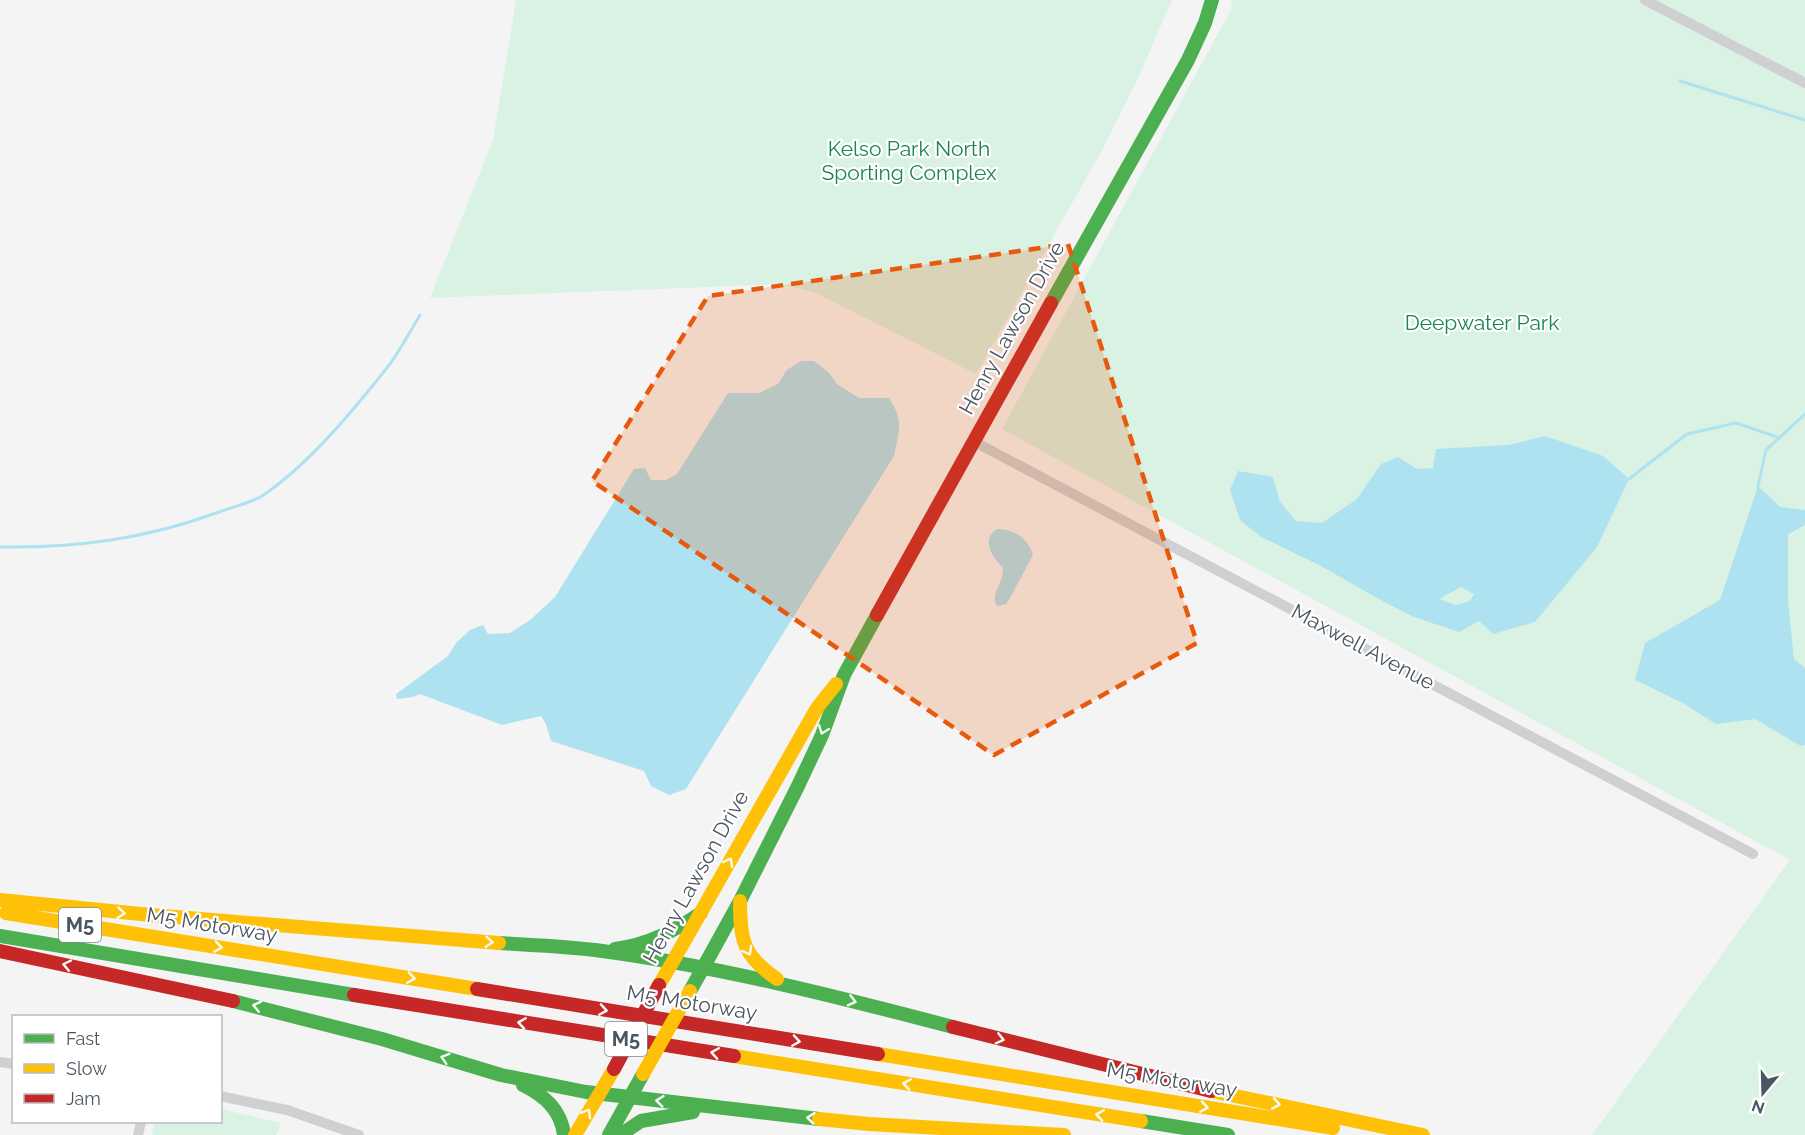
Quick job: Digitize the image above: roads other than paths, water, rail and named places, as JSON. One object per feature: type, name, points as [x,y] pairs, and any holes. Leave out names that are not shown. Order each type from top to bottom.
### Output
[{"type":"main road","name":"Henry Lawson Drive","points":[[609,1135],[740,902],[822,735],[844,675],[1188,60],[1212,0]]},
{"type":"main road","name":"Henry Lawson Drive","points":[[575,1135],[817,708],[844,675]]},
{"type":"main road","points":[[0,900],[151,915],[594,950],[703,968],[786,984],[1160,1080],[1423,1135]]},
{"type":"main road","points":[[740,902],[740,927],[745,951],[761,969],[786,984]]},
{"type":"main road","name":"M5 Motorway","points":[[0,912],[1377,1135]]},
{"type":"main road","points":[[594,950],[626,948],[653,941],[701,913]]},
{"type":"main road","name":"M5","points":[[0,936],[555,1028],[1228,1135]]},
{"type":"main road","points":[[0,951],[304,1018],[501,1075],[586,1092],[720,1109],[869,1124],[1064,1135]]},
{"type":"main road","points":[[501,1075],[528,1087],[549,1101],[561,1115],[564,1135]]},
{"type":"main road","points":[[620,1135],[641,1120],[720,1109]]},
{"type":"street","points":[[1645,0],[1805,83]]},
{"type":"street","name":"Maxwell Avenue","points":[[973,441],[1753,854]]},
{"type":"street","points":[[222,1096],[286,1110],[357,1135]]},
{"type":"water","points":[[801,361],[814,361],[829,373],[837,384],[859,398],[889,398],[897,413],[899,426],[894,456],[686,789],[669,795],[651,786],[644,771],[551,741],[541,716],[502,725],[420,694],[397,699],[396,694],[448,656],[456,643],[470,630],[483,625],[488,634],[510,633],[530,620],[555,597],[634,469],[645,468],[651,480],[666,480],[677,474],[728,393],[759,393],[778,384],[787,370]]},
{"type":"water","points":[[1545,436],[1603,456],[1629,479],[1597,547],[1535,622],[1493,634],[1479,621],[1459,632],[1414,617],[1319,565],[1261,537],[1240,520],[1230,490],[1238,471],[1273,477],[1280,502],[1296,521],[1322,523],[1357,499],[1381,464],[1398,457],[1417,469],[1433,468],[1436,449],[1509,445]],"holes":[[[1461,587],[1474,594],[1470,601],[1456,605],[1439,599]]]},
{"type":"water","points":[[1758,486],[1780,507],[1805,510],[1805,525],[1788,534],[1788,600],[1794,659],[1805,668],[1805,745],[1801,746],[1755,719],[1716,724],[1683,703],[1635,680],[1645,643],[1720,600]]},
{"type":"water","points":[[997,529],[1020,536],[1028,544],[1033,555],[1006,604],[998,606],[995,598],[1003,568],[992,554],[989,544],[989,538]]},
{"type":"waterway","points":[[1680,81],[1805,120]]},
{"type":"waterway","points":[[0,547],[56,546],[138,535],[192,521],[262,496],[296,470],[344,420],[391,363],[420,315]]},
{"type":"waterway","points":[[1758,486],[1766,450],[1805,414]]},
{"type":"waterway","points":[[1629,479],[1687,434],[1736,423],[1780,438]]},
{"type":"park label","name":"Kelso Park North Sporting Complex","points":[[909,161]]},
{"type":"park label","name":"Deepwater Park","points":[[1482,323]]}]
